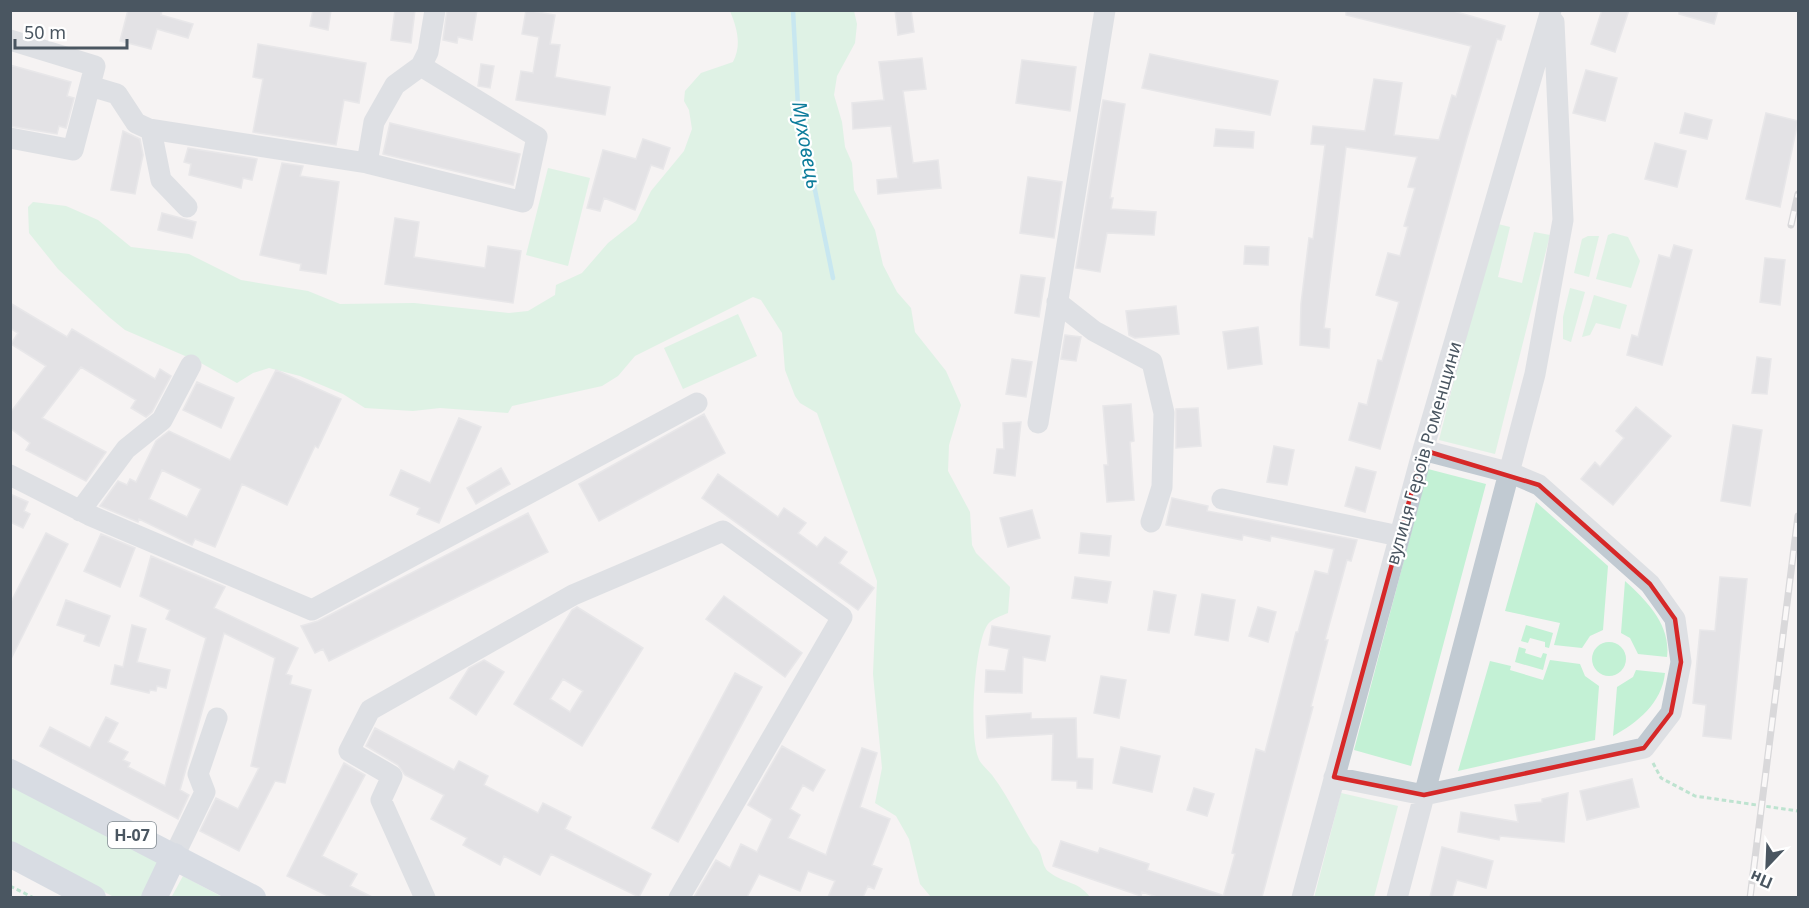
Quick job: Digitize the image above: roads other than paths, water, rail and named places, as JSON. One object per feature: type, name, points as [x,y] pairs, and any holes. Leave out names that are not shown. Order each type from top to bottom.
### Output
[{"type":"main road","name":"Н-07","points":[[10,772],[253,897]]},
{"type":"main road","points":[[10,854],[93,897]]},
{"type":"main road","points":[[154,897],[174,856]]},
{"type":"street","points":[[367,163],[374,122],[395,86],[425,59],[435,10]]},
{"type":"street","points":[[1038,423],[1105,10]]},
{"type":"street","name":"вулиця Героїв Роменщини","points":[[1302,897],[1423,450],[1552,10]]},
{"type":"street","name":"вулиця Героїв Роменщини","points":[[1397,897],[1511,473],[1535,374],[1563,220],[1552,10]]},
{"type":"street","points":[[10,40],[95,66],[73,150],[10,138]]},
{"type":"street","points":[[90,86],[117,94],[136,123],[150,129],[367,163],[523,202],[537,137],[425,59]]},
{"type":"street","points":[[150,129],[161,180],[187,207]]},
{"type":"street","points":[[1057,302],[1094,331],[1152,362],[1164,413],[1162,487],[1151,522]]},
{"type":"street","points":[[80,510],[126,449],[162,420],[191,365]]},
{"type":"street","points":[[10,476],[80,510],[312,610],[697,403]]},
{"type":"street","points":[[1334,777],[1424,795],[1644,748],[1671,713],[1681,662],[1675,619],[1650,584],[1539,485],[1511,473],[1423,450]]},
{"type":"street","points":[[1222,499],[1400,536]]},
{"type":"street","points":[[425,897],[381,800],[392,776],[349,751],[370,710],[573,595],[723,531],[842,617],[679,897]]},
{"type":"street","points":[[174,856],[205,792],[198,774],[217,718]]},
{"type":"waterway","name":"Муховець","points":[[793,10],[798,107],[833,278]]},
{"type":"railway","points":[[1791,225],[1798,194]]},
{"type":"railway","points":[[1750,898],[1798,516]]}]
